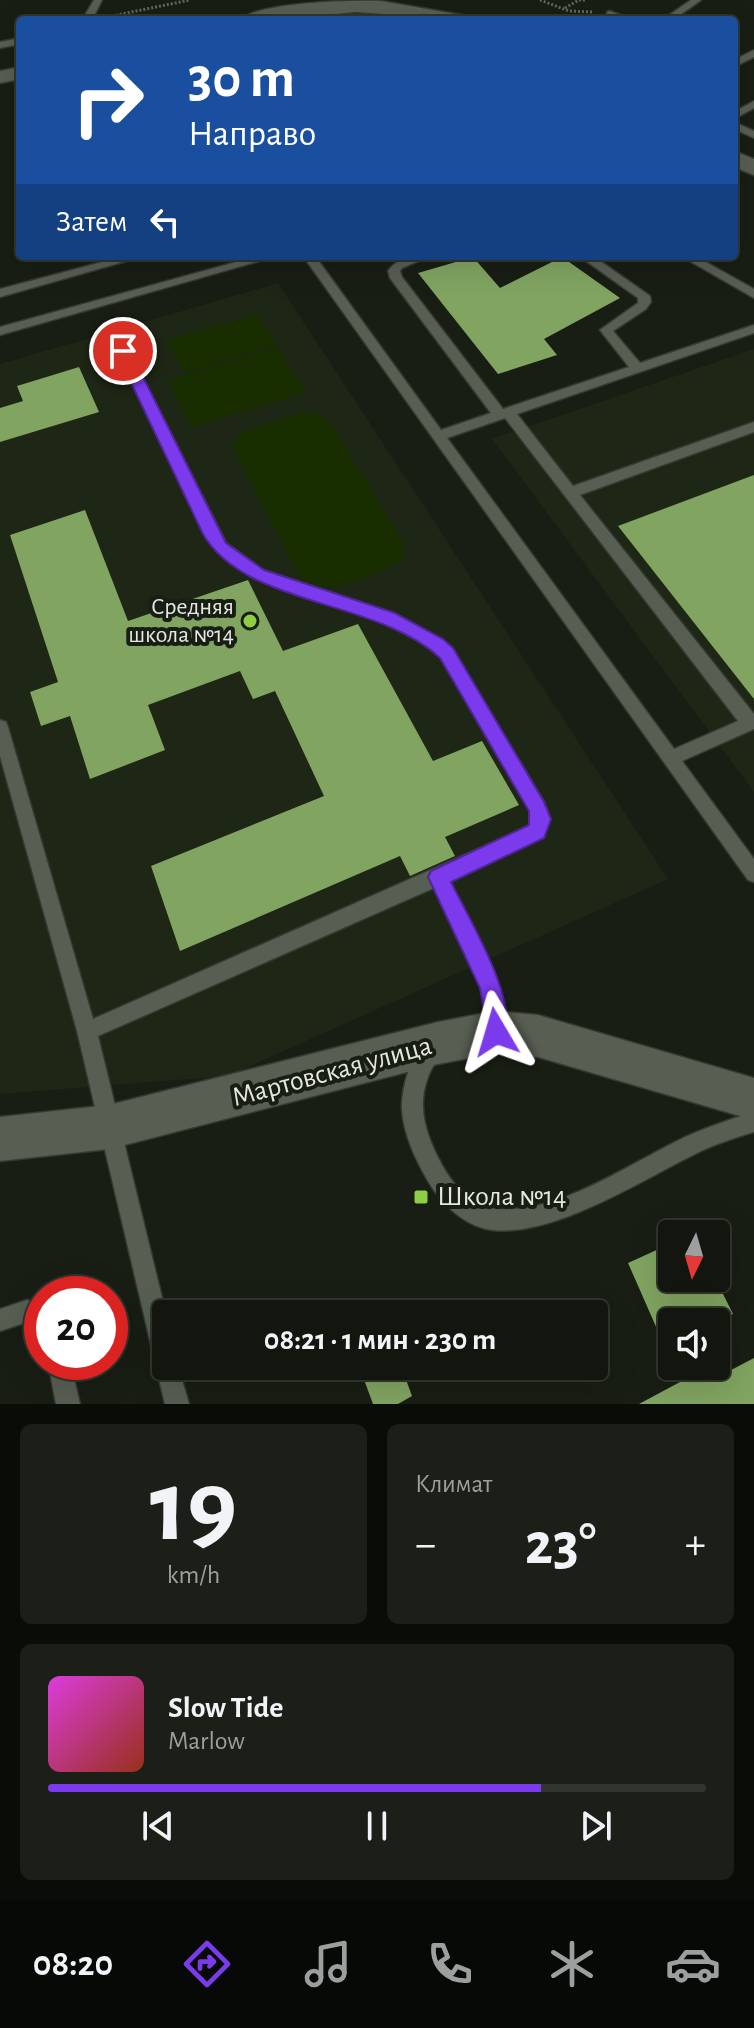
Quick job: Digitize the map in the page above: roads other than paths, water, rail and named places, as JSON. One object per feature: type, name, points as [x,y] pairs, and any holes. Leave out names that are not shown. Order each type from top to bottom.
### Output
[{"type":"street","points":[[269,16],[321,5],[362,2],[408,5],[446,16]]},
{"type":"street","name":"Мартовская улица","points":[[0,1139],[109,1127],[225,1101],[438,1043],[496,1032],[538,1036],[754,1099]]},
{"type":"lane","points":[[673,16],[697,0]]},
{"type":"lane","points":[[610,14],[615,16]]},
{"type":"lane","points":[[0,293],[123,260]]},
{"type":"lane","points":[[0,331],[257,260]]},
{"type":"lane","points":[[312,260],[754,874]]},
{"type":"lane","points":[[412,260],[398,265],[394,271],[396,278],[752,722],[672,758]]},
{"type":"lane","points":[[591,260],[644,296],[642,306],[606,330],[637,368]]},
{"type":"lane","points":[[694,260],[754,294]]},
{"type":"lane","points":[[437,436],[754,329]]},
{"type":"lane","points":[[87,1031],[537,831],[541,819],[446,653],[436,644],[389,618],[258,574],[221,547],[211,534],[123,351]]},
{"type":"lane","points":[[570,493],[754,427]]},
{"type":"lane","points":[[0,727],[87,1031],[152,1302]]},
{"type":"lane","points":[[438,877],[491,986],[496,1032]]},
{"type":"lane","points":[[438,1043],[422,1064],[412,1090],[414,1125],[427,1160],[449,1194],[470,1211],[492,1219],[524,1218],[558,1209],[707,1137],[754,1122]]},
{"type":"lane","points":[[0,1320],[24,1312]]},
{"type":"lane","points":[[63,1380],[68,1404]]},
{"type":"lane","points":[[171,1380],[177,1404]]},
{"type":"place","name":"Средняя школа №14","points":[[250,621]]},
{"type":"place","name":"Школа №14","points":[[421,1197]]}]
